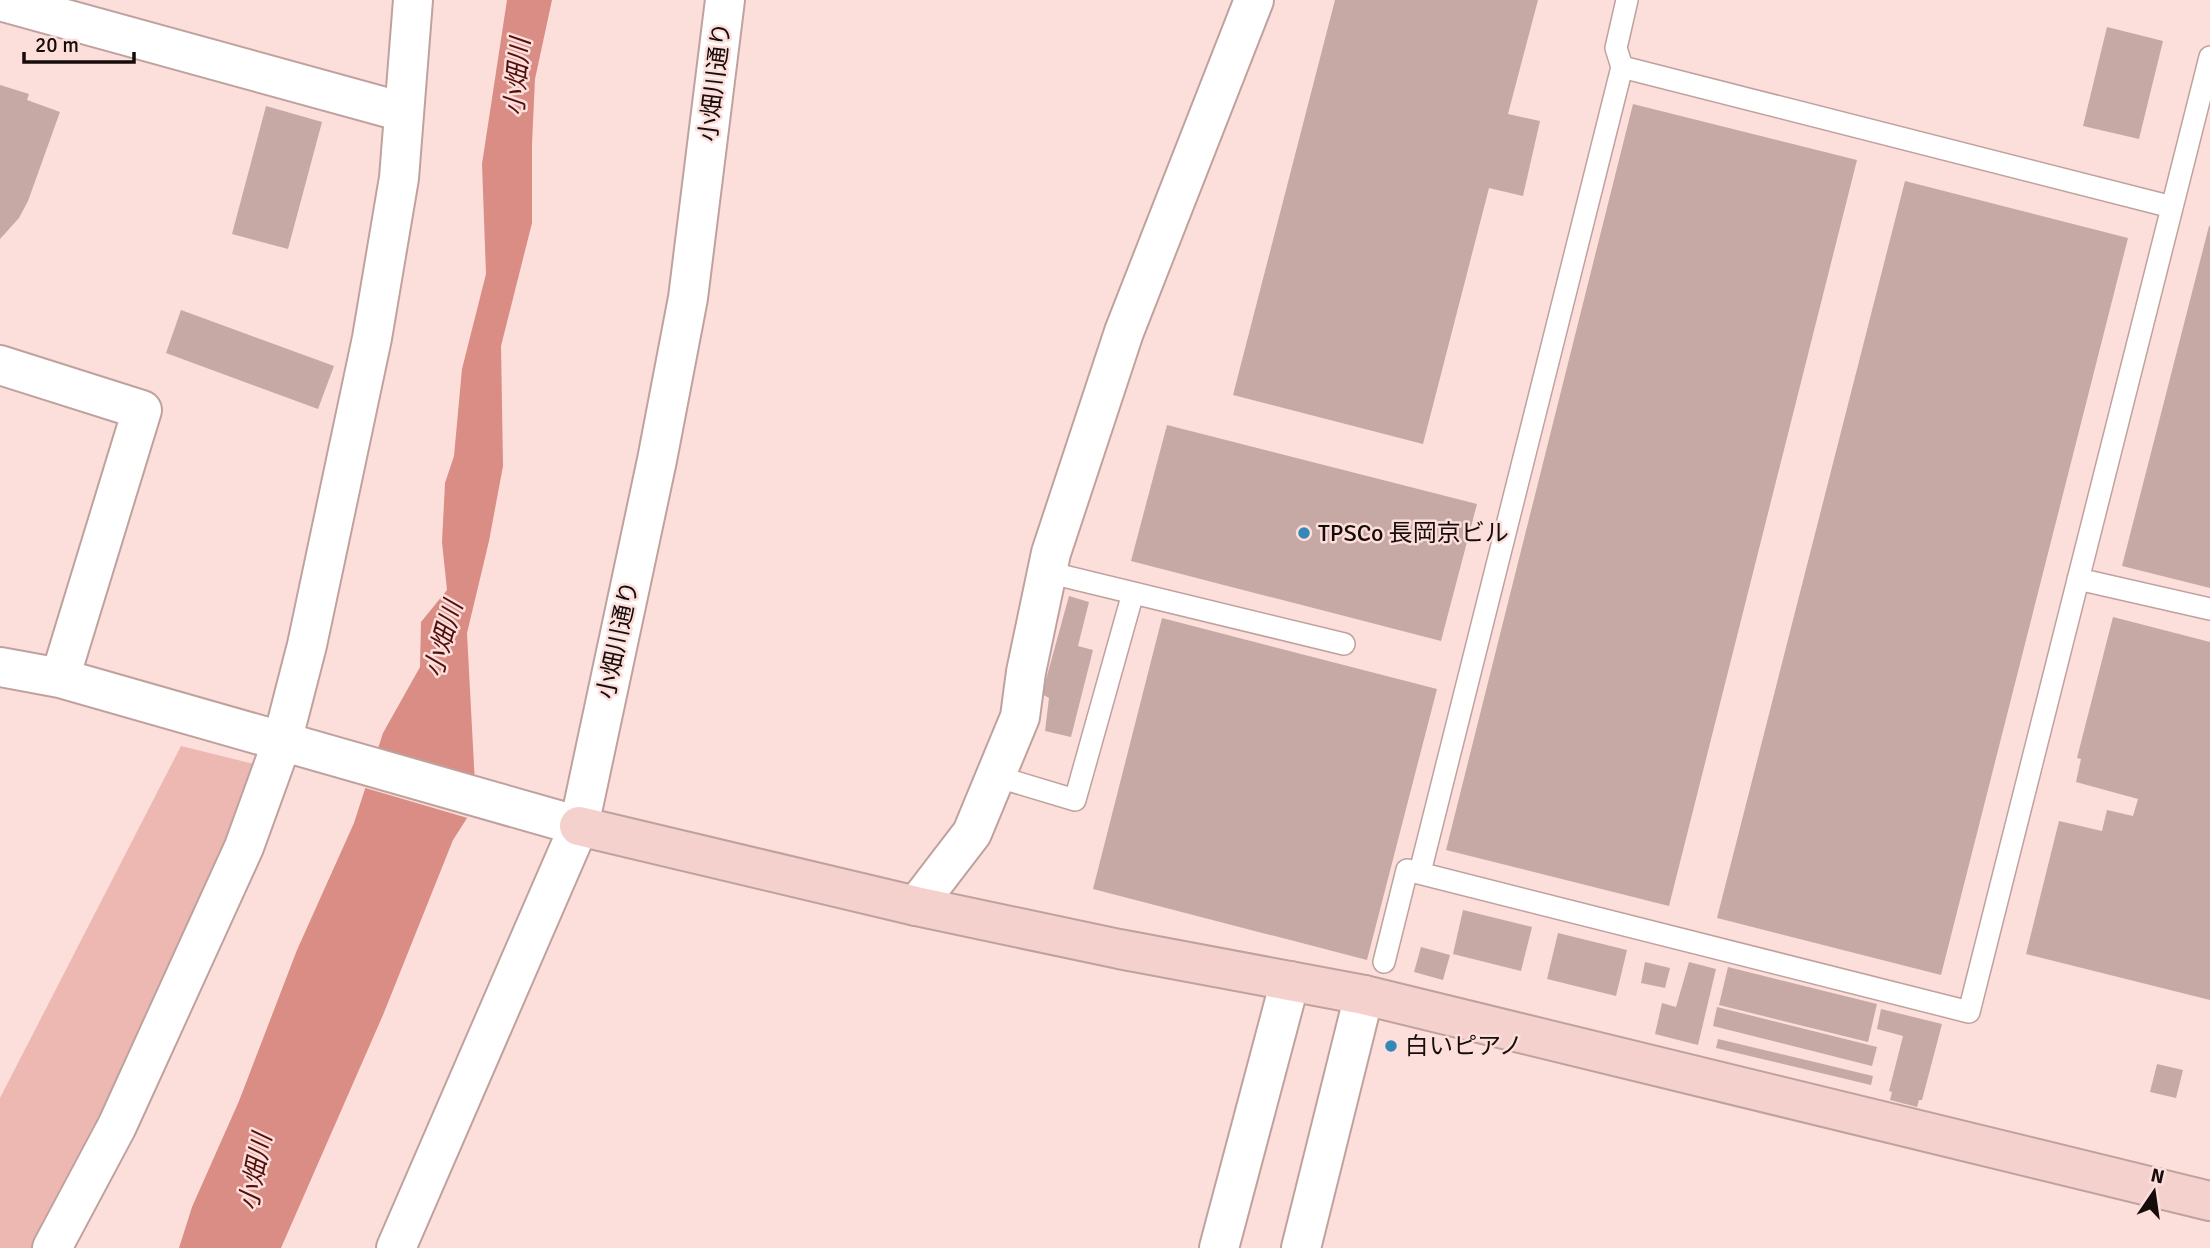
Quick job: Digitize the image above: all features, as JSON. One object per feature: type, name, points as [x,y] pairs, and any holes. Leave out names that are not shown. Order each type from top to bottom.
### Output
[{"type":"street","points":[[52,1248],[117,1126],[290,744],[307,645],[372,338],[399,178],[402,113],[414,0]]},
{"type":"street","name":"小畑川通り","points":[[396,1248],[579,826],[657,460],[688,298],[725,0]]},
{"type":"street","points":[[916,906],[972,833],[1020,717],[1026,671],[1051,553],[1124,332],[1254,0]]},
{"type":"street","points":[[0,1],[402,113]]},
{"type":"street","points":[[0,365],[142,410],[60,678]]},
{"type":"street","points":[[0,667],[60,678],[579,826],[916,906],[1119,949],[1364,995],[2210,1201]]},
{"type":"street","points":[[1219,1248],[1290,981]]},
{"type":"street","points":[[1301,1248],[1364,995]]},
{"type":"lane","points":[[1420,872],[1622,67],[1616,48],[1626,0]]},
{"type":"lane","points":[[1384,962],[1407,870],[1969,1012],[2210,57]]},
{"type":"lane","points":[[1622,67],[2172,207]]},
{"type":"lane","points":[[1047,572],[1343,643]]},
{"type":"lane","points":[[2078,579],[2210,609]]},
{"type":"lane","points":[[995,776],[1075,800],[1133,593]]},
{"type":"shaded area","points":[[181,746],[258,765],[106,1106],[31,1248],[0,1248],[0,1098]]},
{"type":"water","name":"小畑川","points":[[507,0],[552,0],[535,79],[532,223],[501,346],[503,466],[489,541],[467,633],[476,804],[453,840],[383,1015],[281,1248],[179,1248],[192,1207],[239,1101],[297,950],[354,823],[383,733],[420,667],[421,622],[447,590],[442,542],[445,483],[454,456],[462,369],[486,274],[482,164]]},
{"type":"pier","points":[[365,777],[477,809],[471,819],[362,787]]},
{"type":"building","points":[[1335,0],[1538,0],[1508,114],[1540,121],[1523,196],[1489,188],[1423,444],[1233,395]]},
{"type":"building","points":[[2107,27],[2163,41],[2139,139],[2083,126]]},
{"type":"building","points":[[0,85],[29,94],[27,100],[60,112],[28,201],[19,218],[0,239]]},
{"type":"building","points":[[1633,104],[1857,160],[1669,906],[1446,850]]},
{"type":"building","points":[[266,106],[322,122],[288,249],[232,234]]},
{"type":"building","points":[[1905,181],[2128,238],[1941,975],[1717,918]]},
{"type":"building","points":[[2210,226],[2210,588],[2122,566]]},
{"type":"building","points":[[181,310],[334,366],[318,409],[166,353]]},
{"type":"building","name":"TPSCo 長岡京ビル","points":[[1167,425],[1477,504],[1441,641],[1131,561]]},
{"type":"building","points":[[1069,596],[1089,602],[1078,646],[1093,650],[1071,737],[1045,731],[1049,698],[1042,694]]},
{"type":"building","points":[[2113,617],[2210,642],[2210,1000],[2026,954],[2059,821],[2102,831],[2107,810],[2133,816],[2138,799],[2076,782],[2081,759],[2077,758]]},
{"type":"building","points":[[1162,618],[1437,689],[1367,960],[1093,889]]},
{"type":"building","points":[[1463,910],[1532,927],[1521,971],[1453,954]]},
{"type":"building","points":[[1558,933],[1627,950],[1616,996],[1547,979]]},
{"type":"building","points":[[1421,947],[1450,955],[1443,980],[1414,972]]},
{"type":"building","points":[[1645,962],[1670,968],[1665,988],[1641,983]]},
{"type":"building","points":[[1689,962],[1716,969],[1698,1045],[1655,1034],[1662,1003],[1676,1007]]},
{"type":"building","points":[[1728,967],[1877,1004],[1868,1042],[1719,1005]]},
{"type":"building","points":[[1717,1007],[1877,1047],[1872,1066],[1713,1026]]},
{"type":"building","points":[[1881,1009],[1942,1024],[1922,1100],[1919,1100],[1917,1107],[1890,1100],[1892,1092],[1889,1091],[1903,1036],[1877,1029]]},
{"type":"building","points":[[1718,1039],[1873,1076],[1871,1085],[1716,1048]]},
{"type":"building","points":[[2157,1064],[2183,1070],[2176,1098],[2150,1092]]},
{"type":"place","name":"TPSCo 長岡京ビル","points":[[1304,533]]},
{"type":"place","name":"白いピアノ","points":[[1391,1046]]}]
